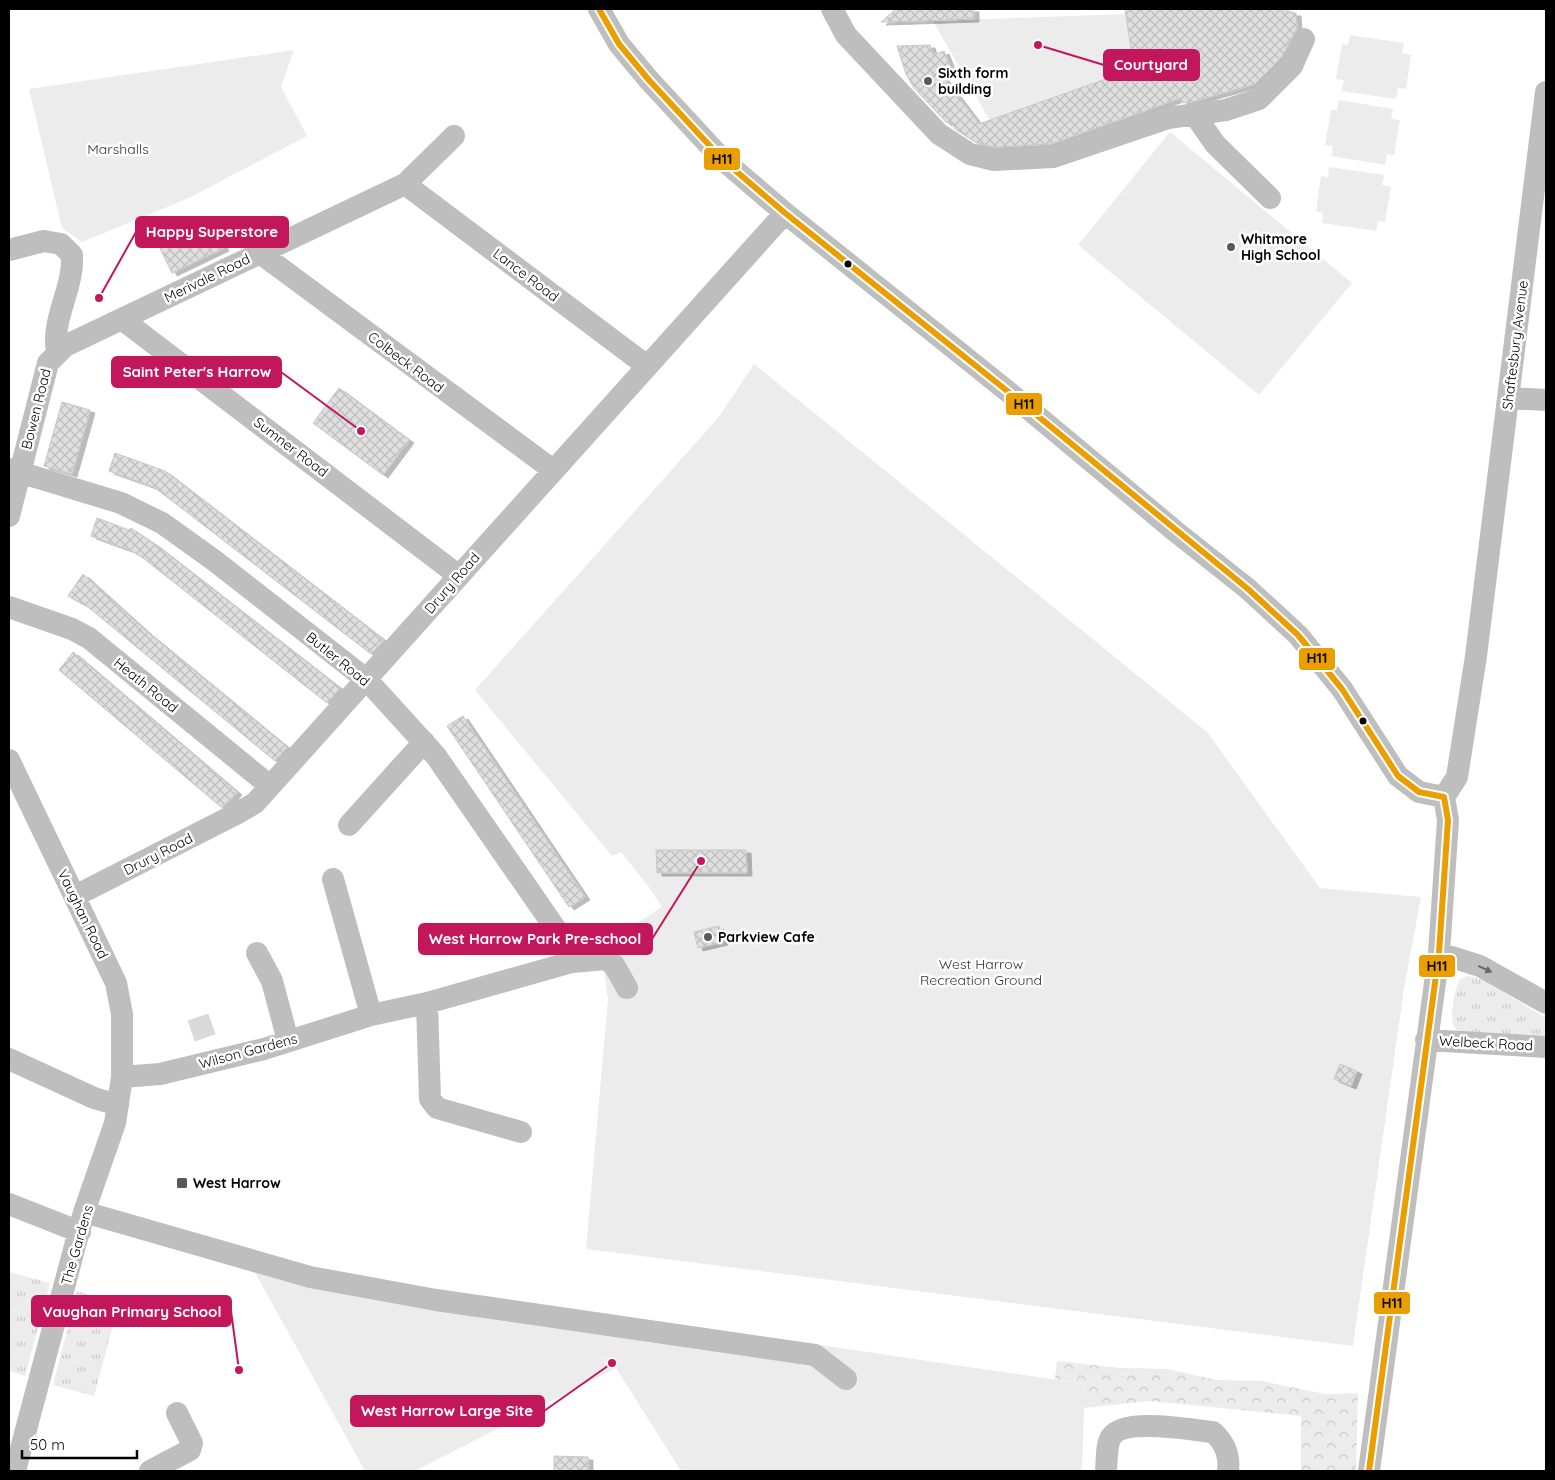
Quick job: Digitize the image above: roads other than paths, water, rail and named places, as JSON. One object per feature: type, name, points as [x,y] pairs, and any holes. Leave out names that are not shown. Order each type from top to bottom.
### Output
[{"type":"street","points":[[599,9],[619,44],[686,123],[723,160],[785,213],[1006,390],[1175,531],[1248,588],[1298,635],[1342,688],[1398,776],[1419,792],[1444,797],[1448,820],[1438,953],[1370,1471]]},
{"type":"street","points":[[832,9],[846,35],[939,134],[970,154],[994,160],[1053,157],[1168,118],[1226,110],[1259,99],[1292,66],[1304,39]]},
{"type":"street","name":"Shaftesbury Avenue","points":[[1444,797],[1457,777],[1476,656],[1546,92]]},
{"type":"street","points":[[1194,114],[1215,144],[1270,198]]},
{"type":"street","name":"Merivale Road","points":[[57,352],[65,346],[405,184],[454,136]]},
{"type":"street","name":"Lance Road","points":[[405,184],[646,366]]},
{"type":"street","name":"Drury Road","points":[[75,896],[236,814],[254,802],[785,213]]},
{"type":"street","name":"Bowen Road","points":[[9,250],[44,242],[61,244],[72,255],[73,272],[54,337],[57,352],[48,363],[14,471],[9,516]]},
{"type":"street","name":"Colbeck Road","points":[[260,253],[553,470]]},
{"type":"street","name":"Sumner Road","points":[[122,320],[459,576]]},
{"type":"street","points":[[1509,398],[1546,400]]},
{"type":"street","name":"Butler Road","points":[[14,471],[121,503],[162,523],[366,680],[424,742],[554,925],[569,948],[572,962]]},
{"type":"street","name":"Heath Road","points":[[9,607],[72,629],[89,638],[270,786]]},
{"type":"street","points":[[349,825],[424,742]]},
{"type":"street","name":"Vaughan Road","points":[[9,760],[116,983],[122,1014],[122,1077]]},
{"type":"street","points":[[333,879],[353,915],[371,1015]]},
{"type":"street","points":[[256,953],[272,981],[288,1041]]},
{"type":"street","points":[[1438,953],[1480,966],[1546,1004]]},
{"type":"street","name":"Wilson Gardens","points":[[122,1077],[160,1074],[210,1052],[288,1041],[371,1015],[427,1003],[572,962],[606,959],[614,965],[627,988]]},
{"type":"street","points":[[427,1003],[430,1099],[437,1108],[521,1132]]},
{"type":"street","name":"Welbeck Road","points":[[1426,1040],[1546,1047]]},
{"type":"street","points":[[9,1058],[94,1098],[118,1105]]},
{"type":"street","name":"The Gardens","points":[[15,1471],[82,1222],[116,1123],[122,1077]]},
{"type":"street","points":[[9,1204],[310,1277],[436,1300],[615,1324],[815,1355],[846,1379]]},
{"type":"street","points":[[150,1471],[190,1450],[192,1442],[177,1413]]},
{"type":"street","points":[[1106,1471],[1111,1438],[1118,1430],[1133,1425],[1213,1432],[1222,1440],[1229,1460],[1228,1471]]},
{"type":"tunnel","points":[[198,1017],[207,1043]]},
{"type":"place","name":"Courtyard","points":[[1038,45]]},
{"type":"place","name":"Sixth form building","points":[[928,81]]},
{"type":"place","name":"Whitmore High School","points":[[1231,247]]},
{"type":"place","name":"Happy Superstore","points":[[99,298]]},
{"type":"place","name":"Saint Peter's Harrow","points":[[361,431]]},
{"type":"place","name":"West Harrow Park Pre-school","points":[[701,861]]},
{"type":"place","name":"Parkview Cafe","points":[[708,937]]},
{"type":"place","name":"West Harrow","points":[[182,1183]]},
{"type":"place","name":"West Harrow Large Site","points":[[612,1363]]},
{"type":"place","name":"Vaughan Primary School","points":[[239,1370]]},
{"type":"park label","name":"Marshalls","points":[[118,149]]},
{"type":"park label","name":"West Harrow Recreation Ground","points":[[981,972]]}]
